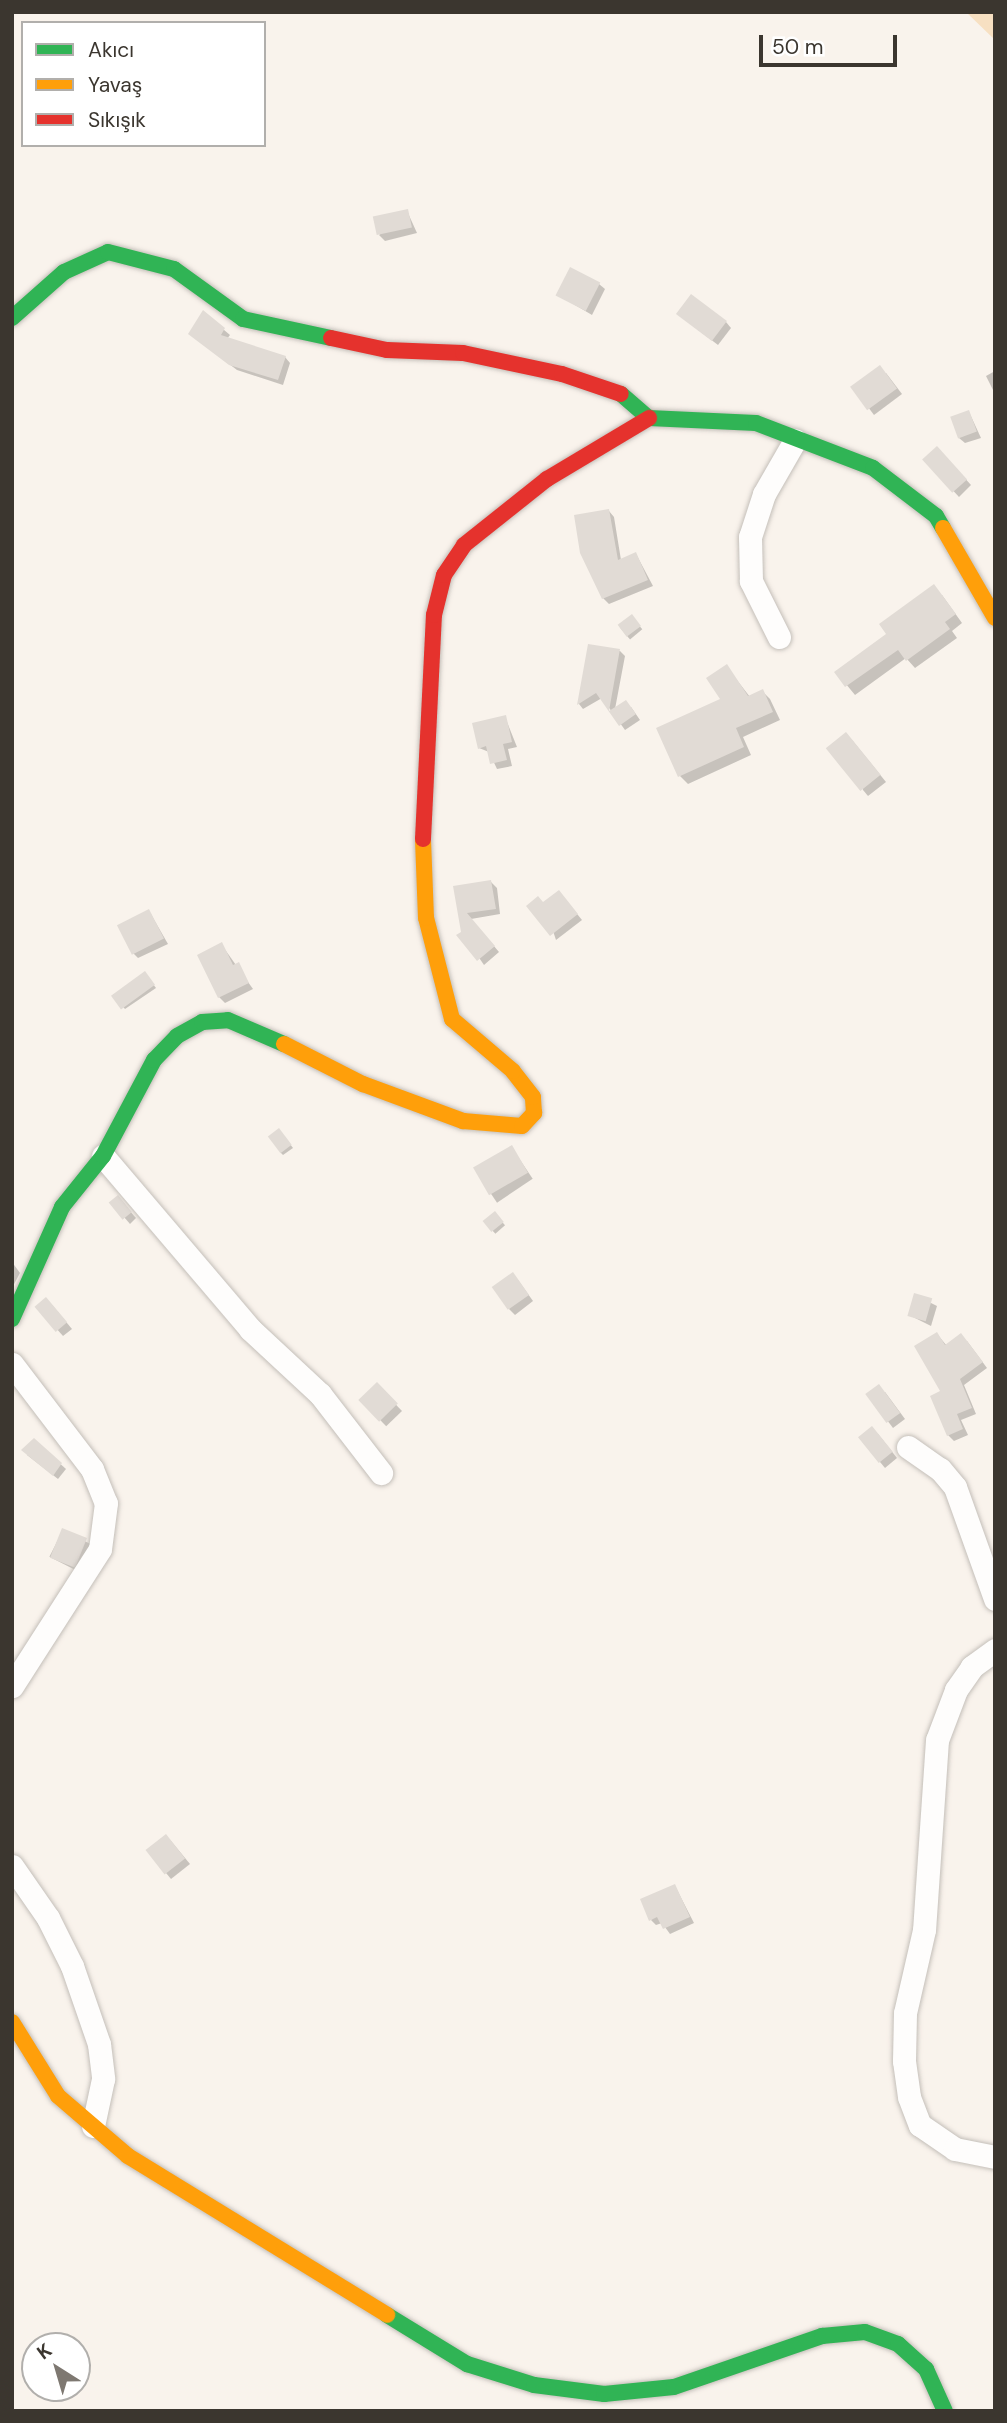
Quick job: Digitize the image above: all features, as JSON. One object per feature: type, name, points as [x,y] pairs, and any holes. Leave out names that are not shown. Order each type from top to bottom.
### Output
[{"type":"street","points":[[12,318],[64,272],[107,252],[174,269],[202,285],[243,320],[387,350],[463,354],[562,374],[618,392],[649,418]]},
{"type":"street","points":[[12,1319],[62,1207],[103,1156],[153,1060],[177,1036],[202,1022],[228,1020],[326,1062],[363,1084],[463,1121],[495,1127],[522,1125],[534,1113],[533,1097],[513,1071],[452,1019],[426,918],[422,862],[434,615],[444,575],[464,545],[547,479],[649,418],[756,423],[873,468],[936,516],[995,618]]},
{"type":"street","points":[[779,637],[751,581],[750,537],[764,494],[795,440]]},
{"type":"street","points":[[103,1156],[250,1329],[320,1394],[381,1473]]},
{"type":"street","points":[[12,1364],[92,1469],[106,1503],[100,1549],[12,1686]]},
{"type":"street","points":[[908,1447],[940,1469],[955,1487],[995,1599]]},
{"type":"street","points":[[995,1650],[972,1667],[956,1690],[937,1741],[924,1930],[905,2013],[904,2061],[909,2097],[920,2125],[955,2149],[995,2157]]},
{"type":"street","points":[[12,1866],[48,1918],[66,1954],[99,2044],[103,2079],[93,2126]]},
{"type":"street","points":[[12,2022],[58,2096],[147,2168],[467,2364],[534,2385],[604,2394],[674,2387],[822,2336],[864,2332],[898,2344],[926,2369],[945,2411]]},
{"type":"shaded area","points":[[966,12],[995,12],[995,40]]},
{"type":"building","points":[[408,209],[412,228],[377,235],[373,216]]},
{"type":"building","points":[[570,267],[600,282],[586,311],[555,296]]},
{"type":"building","points":[[691,294],[727,321],[712,341],[676,314]]},
{"type":"building","points":[[203,310],[225,328],[221,335],[286,356],[278,380],[229,365],[188,334]]},
{"type":"building","points":[[880,365],[897,388],[867,410],[850,387]]},
{"type":"building","points":[[969,410],[977,432],[958,438],[950,417]]},
{"type":"building","points":[[937,446],[967,479],[952,493],[922,459]]},
{"type":"building","points":[[609,509],[618,560],[636,552],[648,580],[602,599],[580,553],[574,515]]},
{"type":"building","points":[[934,584],[956,614],[945,622],[950,629],[906,661],[898,650],[845,687],[834,672],[886,634],[879,624]]},
{"type":"building","points":[[632,614],[641,626],[627,637],[618,625]]},
{"type":"building","points":[[588,644],[620,649],[609,711],[626,700],[636,714],[619,726],[596,693],[577,705]]},
{"type":"building","points":[[727,664],[748,696],[763,689],[773,712],[736,728],[744,747],[678,777],[656,728],[720,699],[706,678]]},
{"type":"building","points":[[506,715],[512,742],[503,744],[507,760],[490,764],[486,746],[478,749],[472,723]]},
{"type":"building","points":[[846,732],[881,775],[860,791],[826,748]]},
{"type":"building","points":[[491,880],[496,909],[467,913],[495,946],[477,961],[456,935],[461,932],[453,886]]},
{"type":"building","points":[[559,890],[578,914],[550,936],[526,906],[538,896],[543,902]]},
{"type":"building","points":[[149,909],[164,938],[132,955],[117,925]]},
{"type":"building","points":[[222,942],[233,965],[239,962],[249,983],[218,998],[197,955]]},
{"type":"building","points":[[145,971],[155,985],[121,1009],[111,996]]},
{"type":"building","points":[[279,1128],[292,1145],[280,1153],[268,1136]]},
{"type":"building","points":[[512,1145],[528,1173],[489,1195],[473,1168]]},
{"type":"building","points":[[118,1195],[132,1212],[123,1220],[109,1203]]},
{"type":"building","points":[[495,1211],[504,1222],[491,1232],[483,1221]]},
{"type":"building","points":[[513,1272],[529,1295],[508,1310],[492,1287]]},
{"type":"building","points":[[914,1293],[932,1298],[926,1321],[907,1316]]},
{"type":"building","points":[[46,1297],[67,1322],[56,1332],[35,1307]]},
{"type":"building","points":[[937,1332],[945,1345],[961,1333],[983,1362],[960,1379],[972,1408],[957,1414],[963,1429],[947,1436],[930,1396],[940,1391],[914,1346]]},
{"type":"building","points":[[377,1382],[398,1404],[379,1422],[358,1400]]},
{"type":"building","points":[[879,1384],[900,1413],[886,1423],[865,1394]]},
{"type":"building","points":[[872,1426],[893,1452],[879,1463],[858,1437]]},
{"type":"building","points":[[34,1438],[62,1463],[53,1476],[21,1450]]},
{"type":"building","points":[[62,1528],[87,1538],[75,1568],[50,1558]]},
{"type":"building","points":[[166,1834],[185,1858],[165,1874],[146,1850]]},
{"type":"building","points":[[675,1884],[690,1917],[663,1929],[657,1917],[649,1921],[640,1899]]},
{"type":"traffic: fast","points":[[12,318],[64,272],[108,252],[174,269],[243,319],[331,338]]},
{"type":"traffic: fast","points":[[621,394],[649,418],[756,423],[873,468],[936,516],[943,528]]},
{"type":"traffic: fast","points":[[12,1319],[62,1207],[103,1156],[154,1060],[177,1036],[202,1022],[228,1020],[284,1044]]},
{"type":"traffic: fast","points":[[387,2315],[467,2364],[534,2385],[604,2394],[674,2387],[822,2336],[865,2332],[898,2344],[926,2369],[945,2411]]},
{"type":"traffic: slow","points":[[943,528],[995,618]]},
{"type":"traffic: slow","points":[[284,1044],[363,1084],[463,1121],[522,1126],[534,1113],[533,1097],[513,1071],[452,1019],[426,918],[423,839]]},
{"type":"traffic: slow","points":[[12,2022],[58,2096],[128,2156],[387,2315]]},
{"type":"traffic: jam","points":[[331,338],[387,350],[463,353],[562,374],[621,394]]},
{"type":"traffic: jam","points":[[423,839],[434,615],[444,575],[464,545],[547,479],[649,418]]}]
